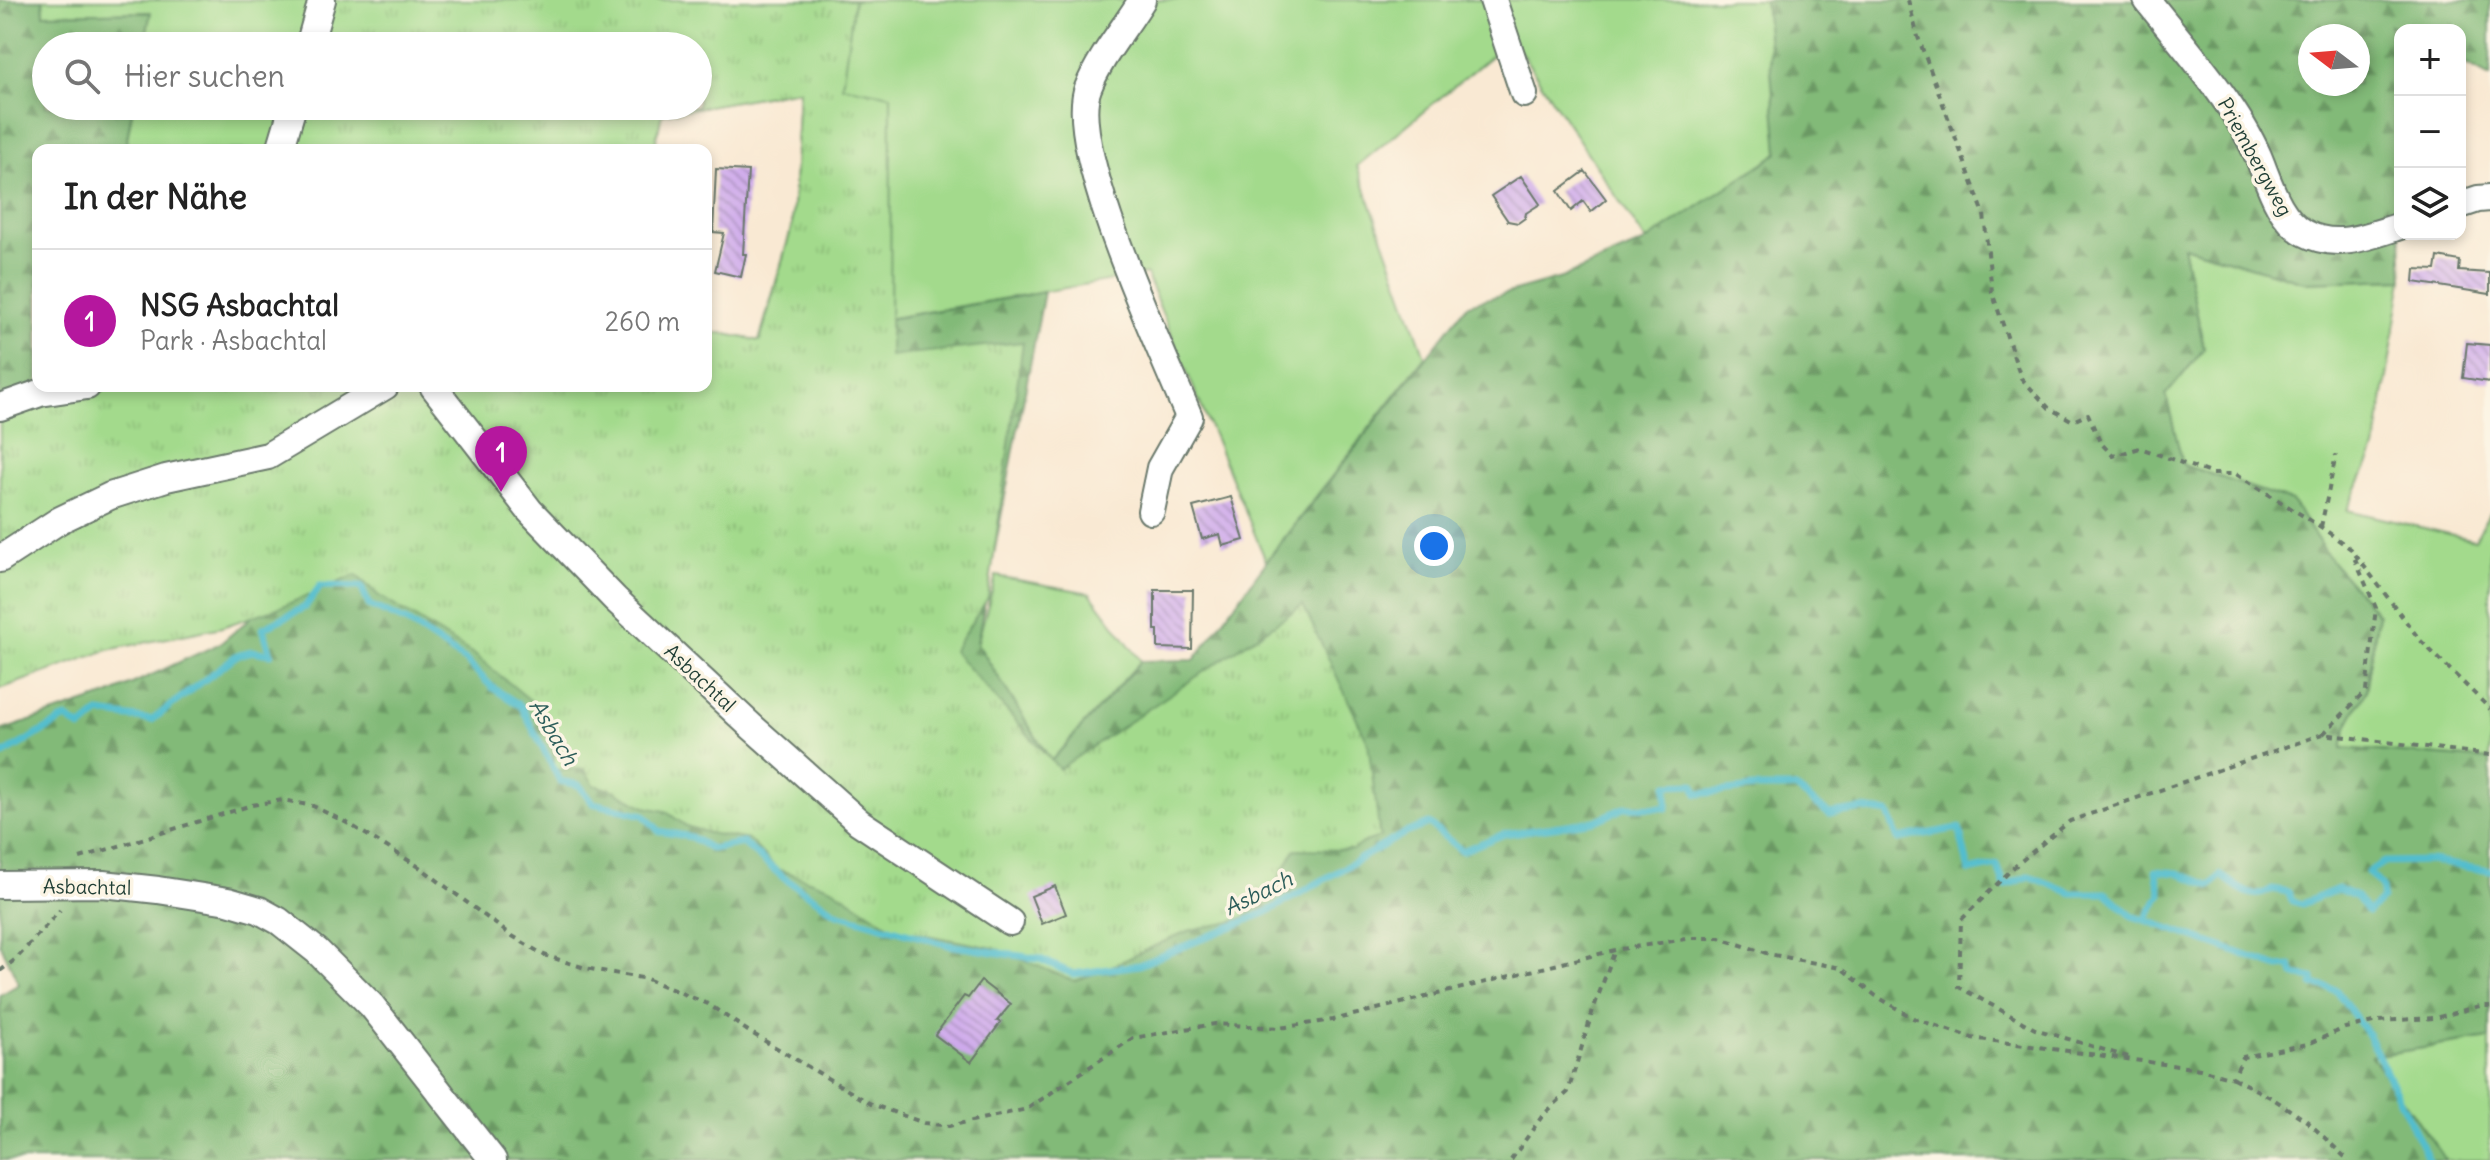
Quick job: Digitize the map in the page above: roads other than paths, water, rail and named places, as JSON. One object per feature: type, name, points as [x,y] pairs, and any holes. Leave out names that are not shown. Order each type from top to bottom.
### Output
[{"type":"street","points":[[313,32],[322,0]]},
{"type":"street","points":[[1142,0],[1088,89],[1083,113],[1085,136],[1095,175],[1115,234],[1189,417],[1160,468],[1151,511]]},
{"type":"street","points":[[1493,0],[1524,94]]},
{"type":"street","name":"Priembergweg","points":[[2147,0],[2218,90],[2256,151],[2280,206],[2295,226],[2320,239],[2341,242],[2394,228]]},
{"type":"street","points":[[282,144],[289,120]]},
{"type":"street","points":[[2466,203],[2490,198]]},
{"type":"street","points":[[0,407],[47,392]]},
{"type":"street","points":[[0,559],[60,520],[110,496],[166,478],[268,456],[375,392]]},
{"type":"street","name":"Asbachtal","points":[[438,392],[530,511],[615,599],[752,727],[859,822],[1010,922]]},
{"type":"street","name":"Asbachtal","points":[[0,885],[103,884],[228,901],[259,910],[279,921],[317,951],[372,1006],[493,1160]]},
{"type":"waterway","name":"Asbach","points":[[0,756],[66,718],[81,728],[99,713],[152,720],[237,655],[252,651],[271,654],[263,628],[305,607],[320,586],[361,587],[369,605],[407,622],[466,661],[493,688],[521,706],[560,781],[579,785],[593,803],[644,815],[659,831],[691,837],[711,849],[743,843],[784,878],[837,913],[948,945],[1040,959],[1073,974],[1139,965],[1267,912],[1405,833],[1429,824],[1462,851],[1504,834],[1595,821],[1626,807],[1667,808],[1667,785],[1693,784],[1698,794],[1755,788],[1795,788],[1829,814],[1864,809],[1888,813],[1898,839],[1959,828],[1969,871],[1997,865],[2005,886],[2030,876],[2072,893],[2106,893],[2132,916],[2145,920],[2161,894],[2156,871],[2178,873],[2211,886],[2221,875],[2245,892],[2258,894],[2272,889],[2288,892],[2292,901],[2302,904],[2338,889],[2357,897],[2368,912],[2382,899],[2382,887],[2368,872],[2384,862],[2430,861],[2490,871]]},
{"type":"waterway","points":[[2145,920],[2279,967],[2291,966],[2294,975],[2313,978],[2313,984],[2336,990],[2368,1035],[2429,1160]]},
{"type":"place","name":"NSG Asbachtal","points":[[501,492]]}]
